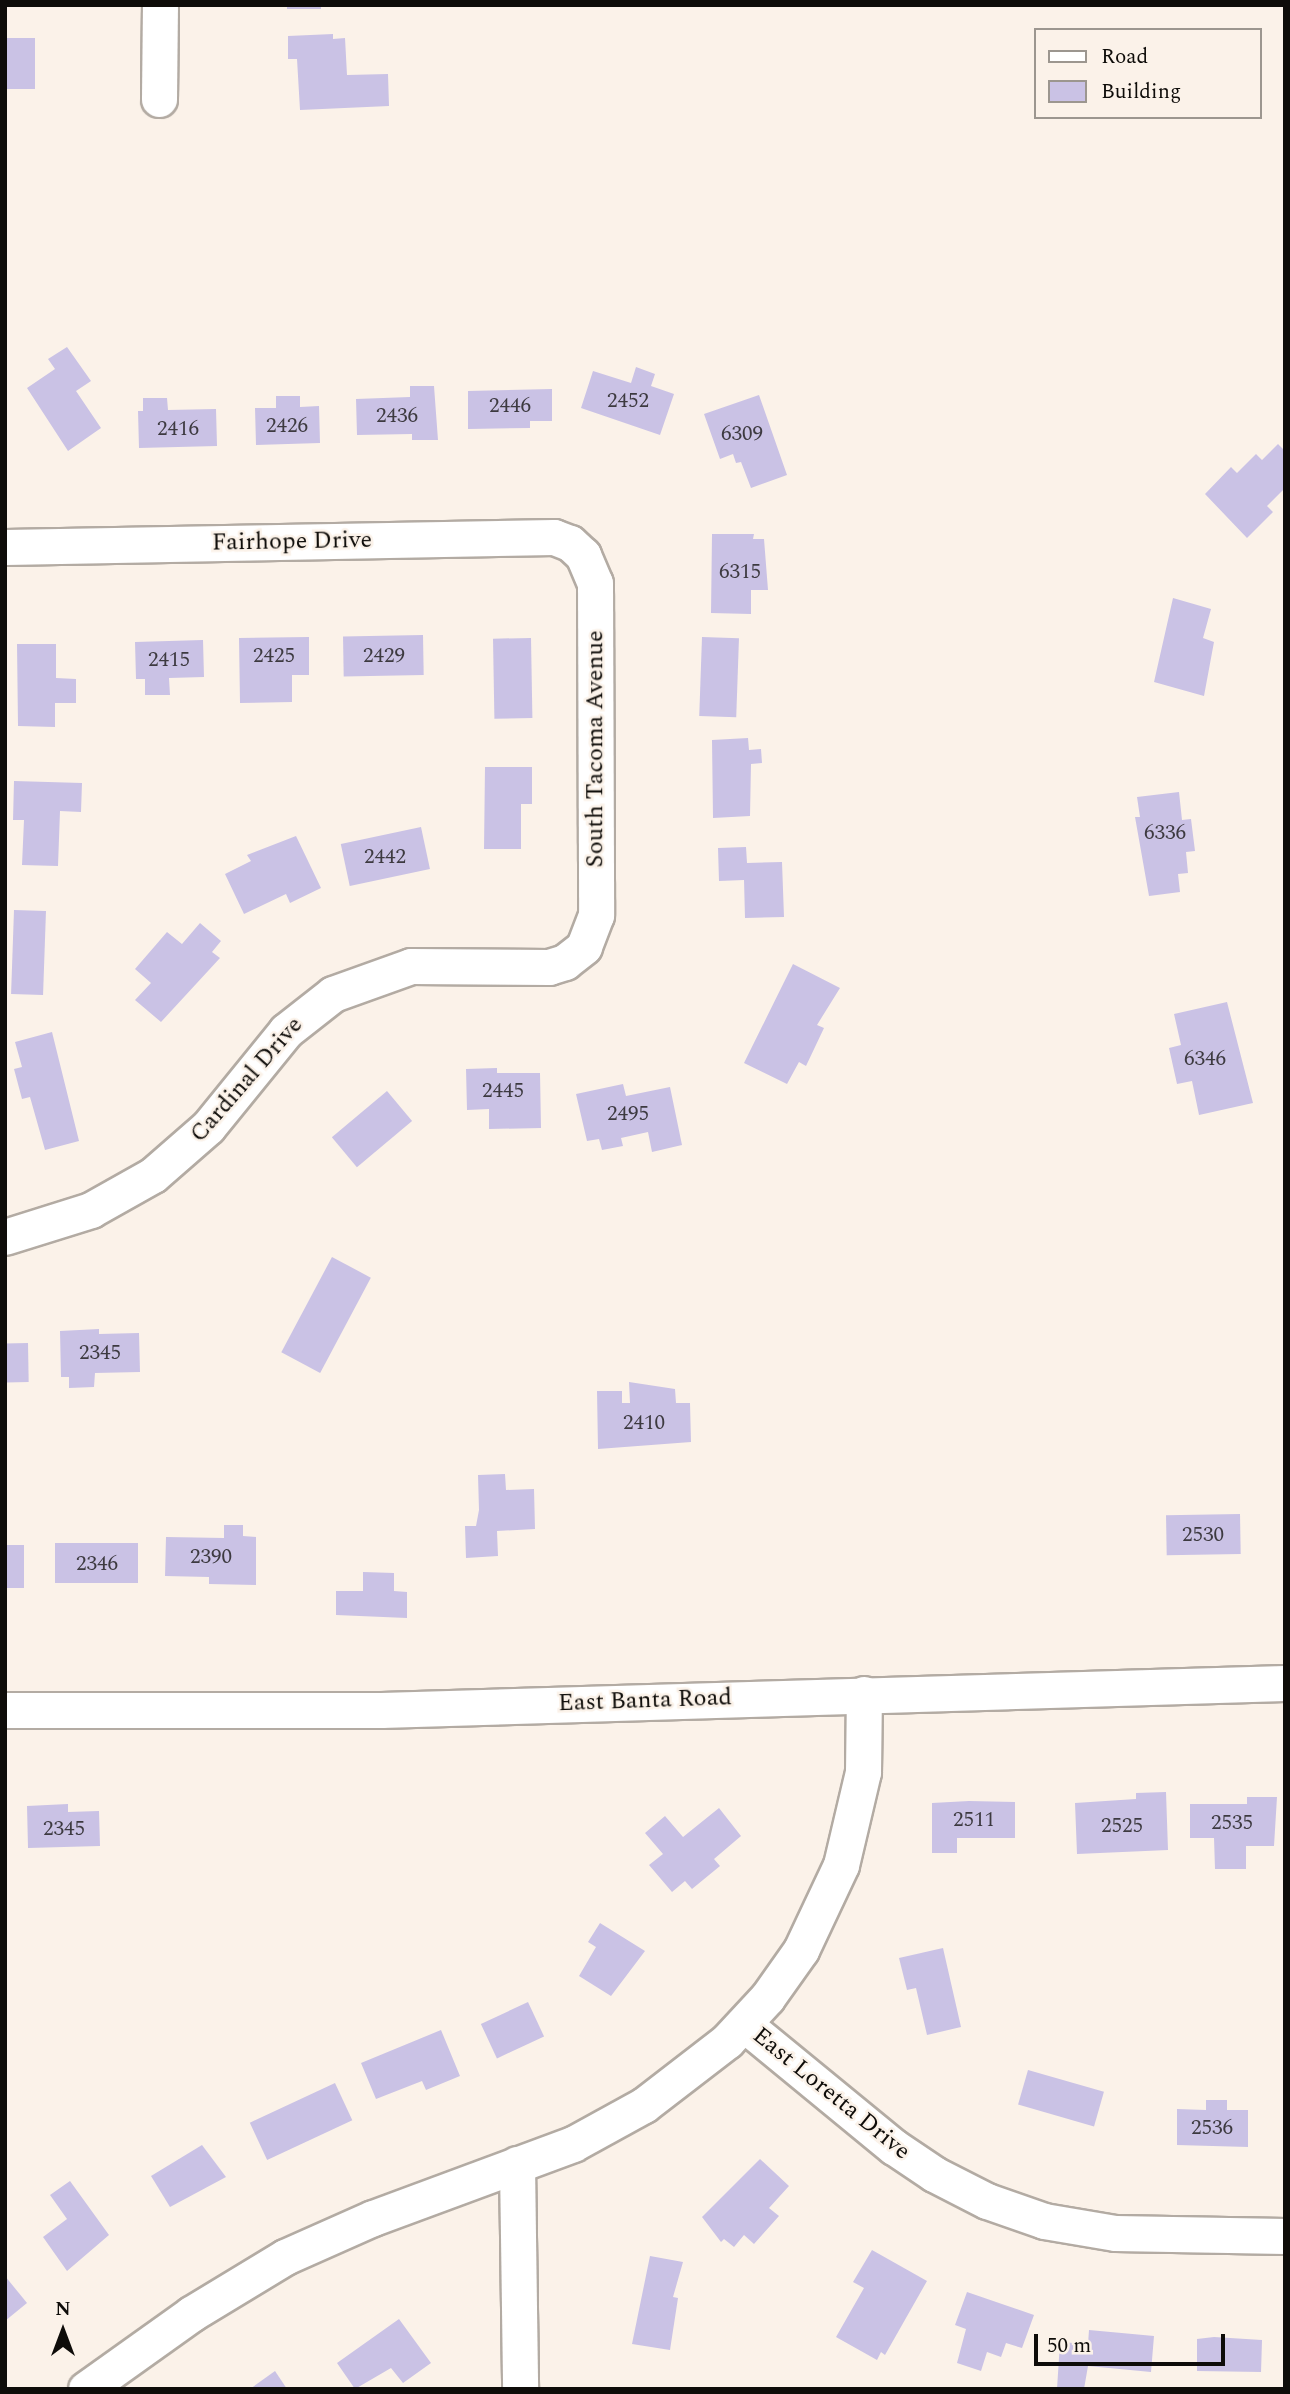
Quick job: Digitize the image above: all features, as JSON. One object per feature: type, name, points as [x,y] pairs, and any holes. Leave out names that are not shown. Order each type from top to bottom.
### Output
[{"type":"street","points":[[159,99],[160,5]]},
{"type":"street","name":"Fairhope Drive","points":[[5,547],[554,537],[576,549]]},
{"type":"street","name":"South Tacoma Avenue","points":[[576,549],[590,566],[596,591],[596,915],[590,937],[580,950]]},
{"type":"street","name":"Cardinal Drive","points":[[5,1237],[79,1215],[153,1175],[208,1128],[286,1031],[343,988],[411,966],[549,967],[580,950]]},
{"type":"street","name":"East Banta Road","points":[[5,1710],[381,1710],[1285,1683]]},
{"type":"street","points":[[744,2024],[801,1950],[841,1865],[863,1772],[864,1694]]},
{"type":"street","name":"East Loretta Drive","points":[[86,2389],[191,2314],[285,2257],[373,2218],[573,2144],[644,2105],[691,2071],[744,2024],[894,2147],[934,2174],[987,2201],[1044,2221],[1115,2233],[1285,2236]]},
{"type":"street","points":[[517,2164],[520,2389]]},
{"type":"building","points":[[287,5],[321,5],[321,9],[287,9]]},
{"type":"building","points":[[333,34],[333,39],[345,38],[347,75],[388,74],[389,106],[300,110],[297,59],[288,59],[288,36]]},
{"type":"building","points":[[5,38],[35,38],[35,89],[5,89]]},
{"type":"building","points":[[67,347],[91,381],[76,391],[101,428],[68,451],[27,388],[55,369],[48,359]]},
{"type":"building","points":[[636,367],[655,374],[651,386],[674,394],[660,435],[581,408],[593,371],[631,383]]},
{"type":"building","points":[[410,386],[434,386],[438,440],[412,440],[412,434],[357,435],[356,399],[410,397]]},
{"type":"building","points":[[552,389],[552,421],[530,421],[530,428],[468,429],[468,391]]},
{"type":"building","points":[[759,395],[787,475],[751,488],[741,462],[736,463],[733,454],[720,459],[704,414]]},
{"type":"building","points":[[276,396],[300,396],[300,407],[319,406],[320,443],[256,445],[255,408],[276,408]]},
{"type":"building","points":[[143,398],[167,398],[168,410],[216,409],[217,446],[139,448],[138,411],[143,411]]},
{"type":"building","points":[[1278,444],[1285,451],[1285,488],[1267,506],[1273,512],[1247,538],[1205,494],[1231,467],[1237,473],[1256,454],[1262,460]]},
{"type":"building","points":[[712,534],[754,534],[753,539],[764,539],[768,590],[751,590],[751,614],[711,613]]},
{"type":"building","points":[[1173,598],[1211,609],[1203,638],[1214,642],[1204,696],[1154,682]]},
{"type":"building","points":[[423,635],[424,675],[344,676],[343,636]]},
{"type":"building","points":[[309,637],[309,675],[292,675],[292,702],[240,703],[239,638]]},
{"type":"building","points":[[702,637],[739,638],[736,717],[699,716]]},
{"type":"building","points":[[531,638],[532,718],[494,719],[493,639]]},
{"type":"building","points":[[203,640],[204,677],[169,678],[170,695],[145,695],[145,679],[136,679],[135,642]]},
{"type":"building","points":[[17,644],[56,644],[56,678],[76,679],[76,703],[55,703],[55,727],[18,726]]},
{"type":"building","points":[[748,738],[749,750],[761,749],[762,763],[751,764],[750,816],[713,818],[712,740]]},
{"type":"building","points":[[485,767],[532,767],[532,804],[521,804],[521,849],[484,849]]},
{"type":"building","points":[[14,781],[82,783],[81,812],[60,811],[58,866],[22,865],[24,820],[13,820]]},
{"type":"building","points":[[1179,792],[1182,820],[1191,819],[1195,851],[1186,852],[1188,873],[1178,874],[1180,892],[1149,896],[1135,817],[1140,817],[1137,797]]},
{"type":"building","points":[[421,827],[430,869],[350,886],[341,844]]},
{"type":"building","points":[[296,836],[321,888],[290,903],[286,894],[244,914],[225,874],[251,861],[247,855]]},
{"type":"building","points":[[746,847],[747,863],[782,862],[784,917],[745,918],[744,880],[719,881],[718,848]]},
{"type":"building","points":[[14,910],[46,911],[43,995],[11,994]]},
{"type":"building","points":[[200,923],[221,941],[212,952],[220,958],[161,1022],[135,1000],[151,983],[135,969],[167,932],[182,944]]},
{"type":"building","points":[[793,964],[840,988],[817,1025],[824,1028],[806,1066],[799,1062],[787,1084],[744,1063]]},
{"type":"building","points":[[1227,1002],[1253,1103],[1199,1115],[1192,1081],[1177,1084],[1169,1048],[1181,1045],[1174,1014]]},
{"type":"building","points":[[52,1032],[79,1141],[45,1150],[30,1097],[22,1099],[14,1069],[22,1067],[15,1042]]},
{"type":"building","points":[[497,1068],[497,1073],[540,1073],[541,1128],[489,1129],[489,1109],[467,1110],[466,1069]]},
{"type":"building","points":[[623,1084],[626,1096],[670,1087],[682,1145],[652,1152],[648,1132],[621,1138],[623,1146],[602,1150],[599,1139],[587,1141],[576,1094]]},
{"type":"building","points":[[387,1091],[412,1121],[357,1167],[332,1137]]},
{"type":"building","points":[[332,1257],[371,1278],[320,1373],[281,1352]]},
{"type":"building","points":[[99,1329],[99,1334],[139,1333],[140,1372],[95,1373],[94,1387],[69,1388],[69,1377],[61,1377],[60,1331]]},
{"type":"building","points":[[5,1343],[28,1343],[29,1382],[6,1382]]},
{"type":"building","points":[[629,1382],[675,1389],[676,1403],[690,1403],[691,1442],[598,1449],[597,1391],[622,1391],[622,1403],[630,1403]]},
{"type":"building","points":[[505,1474],[506,1490],[534,1489],[535,1529],[497,1531],[498,1556],[466,1558],[465,1526],[476,1526],[479,1510],[478,1475]]},
{"type":"building","points":[[1240,1514],[1241,1554],[1167,1555],[1166,1515]]},
{"type":"building","points":[[224,1525],[243,1525],[243,1536],[256,1537],[256,1585],[209,1584],[209,1577],[165,1576],[166,1537],[224,1538]]},
{"type":"building","points":[[55,1543],[138,1543],[138,1583],[55,1583]]},
{"type":"building","points":[[5,1545],[24,1545],[24,1588],[5,1588]]},
{"type":"building","points":[[363,1572],[394,1573],[394,1591],[407,1592],[407,1618],[336,1615],[336,1591],[363,1591]]},
{"type":"building","points":[[1166,1792],[1168,1850],[1077,1854],[1075,1803],[1136,1799],[1136,1793]]},
{"type":"building","points":[[1247,1797],[1277,1797],[1274,1846],[1246,1846],[1246,1869],[1215,1869],[1214,1838],[1190,1838],[1190,1804],[1247,1804]]},
{"type":"building","points":[[1015,1802],[1015,1838],[957,1838],[957,1853],[932,1853],[932,1803]]},
{"type":"building","points":[[68,1804],[68,1812],[99,1811],[100,1846],[28,1848],[27,1806]]},
{"type":"building","points":[[719,1808],[741,1836],[714,1859],[720,1866],[692,1889],[685,1881],[672,1892],[649,1865],[663,1854],[645,1833],[665,1816],[683,1837]]},
{"type":"building","points":[[600,1923],[645,1951],[611,1996],[579,1976],[596,1947],[588,1942]]},
{"type":"building","points":[[943,1948],[961,2027],[927,2035],[916,1988],[907,1990],[899,1958]]},
{"type":"building","points":[[528,2002],[544,2036],[497,2058],[481,2024]]},
{"type":"building","points":[[441,2030],[460,2076],[426,2090],[422,2081],[376,2099],[361,2063]]},
{"type":"building","points":[[1028,2070],[1104,2092],[1094,2126],[1018,2105]]},
{"type":"building","points":[[335,2083],[352,2120],[267,2160],[250,2123]]},
{"type":"building","points":[[1206,2100],[1227,2100],[1227,2110],[1248,2110],[1248,2147],[1177,2145],[1177,2109],[1206,2110]]},
{"type":"building","points":[[202,2145],[226,2177],[170,2207],[151,2176]]},
{"type":"building","points":[[760,2159],[789,2186],[769,2208],[779,2216],[754,2244],[744,2235],[734,2247],[724,2239],[721,2242],[702,2217]]},
{"type":"building","points":[[70,2181],[109,2235],[67,2271],[43,2237],[67,2219],[50,2195]]},
{"type":"building","points":[[872,2250],[927,2281],[885,2355],[881,2352],[877,2360],[836,2337],[864,2288],[853,2282]]},
{"type":"building","points":[[650,2256],[683,2262],[673,2297],[678,2298],[670,2350],[632,2344]]},
{"type":"building","points":[[5,2276],[27,2303],[5,2321]]},
{"type":"building","points":[[967,2292],[1034,2315],[1022,2348],[1006,2343],[1001,2357],[987,2352],[981,2371],[957,2363],[966,2329],[955,2325]]},
{"type":"building","points":[[399,2319],[431,2363],[403,2383],[391,2368],[355,2389],[337,2363]]},
{"type":"building","points":[[1089,2330],[1154,2336],[1151,2372],[1088,2366],[1084,2389],[1057,2389],[1060,2342],[1088,2344]]},
{"type":"building","points":[[1214,2337],[1262,2340],[1261,2372],[1197,2371],[1197,2339]]},
{"type":"building","points":[[275,2371],[287,2389],[250,2389]]}]
